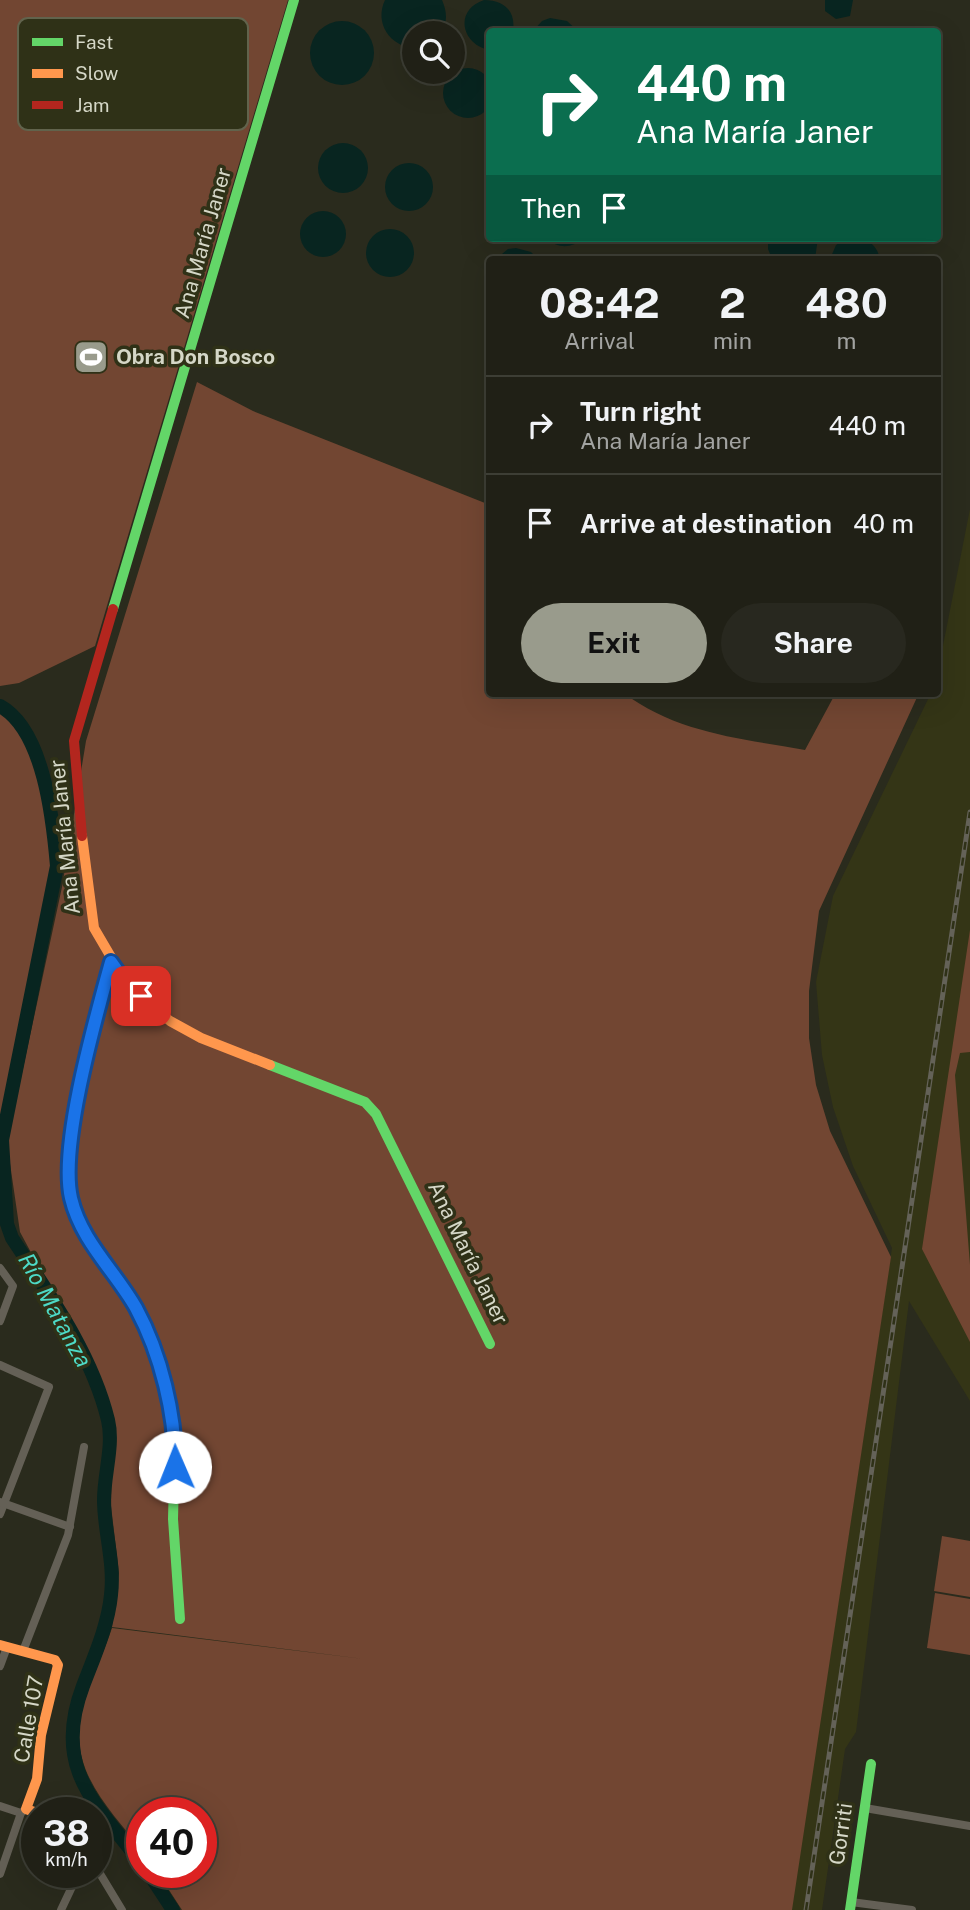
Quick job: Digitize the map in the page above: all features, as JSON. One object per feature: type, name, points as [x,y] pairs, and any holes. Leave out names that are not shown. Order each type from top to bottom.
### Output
[{"type":"street","name":"Ana María Janer","points":[[294,0],[198,329],[76,730],[77,800],[94,928],[111,962],[128,986],[170,1021],[201,1038],[365,1102],[386,1128],[490,1344]]},
{"type":"street","points":[[111,962],[92,1031],[72,1139],[71,1197],[81,1228],[136,1308],[171,1404],[175,1442],[173,1519],[180,1619]]},
{"type":"street","points":[[0,1268],[11,1281],[12,1289],[0,1321]]},
{"type":"street","points":[[0,1365],[49,1387],[0,1514]]},
{"type":"street","points":[[0,1666],[3,1646],[23,1651],[70,1527],[84,1447]]},
{"type":"street","points":[[2,1503],[70,1527]]},
{"type":"street","name":"Calle 107","points":[[23,1651],[55,1660],[58,1665],[41,1735],[37,1779],[32,1797]]},
{"type":"street","name":"Gorriti","points":[[851,1906],[872,1764]]},
{"type":"street","points":[[0,1806],[21,1810]]},
{"type":"street","points":[[864,1808],[970,1826]]},
{"type":"street","points":[[0,1874],[21,1828]]},
{"type":"street","points":[[61,1910],[71,1888]]},
{"type":"street","points":[[109,1888],[122,1910]]},
{"type":"street","points":[[851,1906],[912,1910]]},
{"type":"shaded area","name":"Obra Don Bosco","points":[[0,0],[288,0],[95,646],[19,683],[0,686]]},
{"type":"shaded area","points":[[197,382],[253,411],[486,503],[486,697],[630,697],[665,717],[688,726],[734,738],[805,750],[833,698],[917,697],[819,911],[809,991],[809,1038],[816,1085],[830,1131],[891,1257],[792,1910],[182,1910],[168,1888],[217,1888],[217,1797],[126,1797],[126,1830],[112,1812],[112,1797],[100,1796],[84,1765],[79,1732],[87,1693],[112,1628],[364,1659],[112,1627],[119,1573],[111,1506],[113,1424],[91,1364],[20,1232],[7,1143],[62,887],[86,741]]},
{"type":"shaded area","points":[[970,509],[970,1401],[909,1301],[856,1732],[845,1749],[822,1910],[182,1910],[168,1888],[217,1888],[217,1797],[126,1797],[126,1830],[112,1812],[112,1797],[100,1797],[83,1766],[79,1732],[88,1695],[112,1628],[821,1716],[892,1248],[853,1166],[833,1107],[822,1055],[816,982],[833,896],[929,697],[941,697],[941,656]]},
{"type":"shaded area","points":[[0,706],[15,718],[36,755],[49,801],[57,866],[2,1140],[4,1163],[0,1165]]},
{"type":"shaded area","points":[[970,930],[970,1052],[960,1053],[955,1075],[970,1265],[970,1342],[922,1249]]},
{"type":"shaded area","points":[[942,1536],[970,1541],[970,1597],[934,1591]]},
{"type":"shaded area","points":[[935,1593],[970,1599],[970,1655],[927,1648]]},
{"type":"water","points":[[385,0],[442,0],[446,21],[402,21],[402,45],[386,32],[382,9]]},
{"type":"water","points":[[484,0],[497,2],[510,12],[513,28],[486,28],[486,49],[480,47],[467,34],[465,19],[468,11]]},
{"type":"water","points":[[825,0],[853,0],[850,16],[836,19],[825,11]]},
{"type":"water","points":[[550,18],[567,21],[575,28],[536,28],[542,21]]},
{"type":"water","points":[[342,21],[354,23],[365,30],[372,41],[372,65],[365,76],[354,83],[342,85],[330,83],[319,76],[312,65],[310,53],[312,41],[319,30],[330,23]]},
{"type":"water","points":[[465,69],[486,75],[486,111],[468,118],[450,111],[443,93],[445,84],[465,84]]},
{"type":"water","points":[[343,143],[361,150],[368,168],[361,186],[343,193],[325,186],[318,168],[325,150]]},
{"type":"water","points":[[409,163],[426,170],[433,187],[426,204],[409,211],[392,204],[385,187],[392,170]]},
{"type":"water","points":[[323,211],[340,217],[346,234],[340,251],[323,257],[306,251],[300,234],[306,217]]},
{"type":"water","points":[[390,229],[407,236],[414,253],[407,270],[390,277],[373,270],[366,253],[373,236]]},
{"type":"water","points":[[552,242],[577,242],[565,246]]},
{"type":"water","points":[[768,242],[817,242],[815,256],[771,256]]},
{"type":"water","points":[[841,242],[868,242],[876,248],[879,256],[831,256],[836,245]]},
{"type":"water","points":[[516,248],[531,252],[535,256],[500,256],[508,249]]},
{"type":"waterway","name":"Río Matanza","points":[[0,706],[15,718],[36,755],[49,801],[57,866],[2,1140],[7,1224],[12,1238],[80,1348],[101,1396],[110,1430],[104,1500],[112,1571],[111,1595],[104,1630],[75,1715],[73,1740],[83,1783],[126,1844]]},
{"type":"waterway","name":"Río Matanza","points":[[159,1888],[173,1910]]},
{"type":"railway","points":[[806,1910],[970,812]]},
{"type":"traffic: fast","points":[[113,609],[294,0]]},
{"type":"traffic: fast","points":[[111,962],[92,1031],[72,1139],[71,1197],[81,1228],[136,1309],[171,1404],[175,1442],[173,1519],[180,1619]]},
{"type":"traffic: fast","points":[[270,1065],[365,1102],[376,1114],[490,1344]]},
{"type":"traffic: fast","points":[[850,1910],[871,1764]]},
{"type":"traffic: slow","points":[[82,836],[94,928],[128,986],[170,1021],[201,1038],[270,1065]]},
{"type":"traffic: slow","points":[[0,1645],[55,1660],[58,1665],[41,1735],[37,1779],[30,1797]]},
{"type":"traffic: jam","points":[[82,836],[74,741],[113,609]]},
{"type":"place","name":"Obra Don Bosco","points":[[91,357]]},
{"type":"route","points":[[141,996],[128,986],[111,962],[92,1031],[72,1139],[69,1176],[71,1197],[81,1228],[136,1308],[149,1340],[171,1404],[175,1467]]}]
